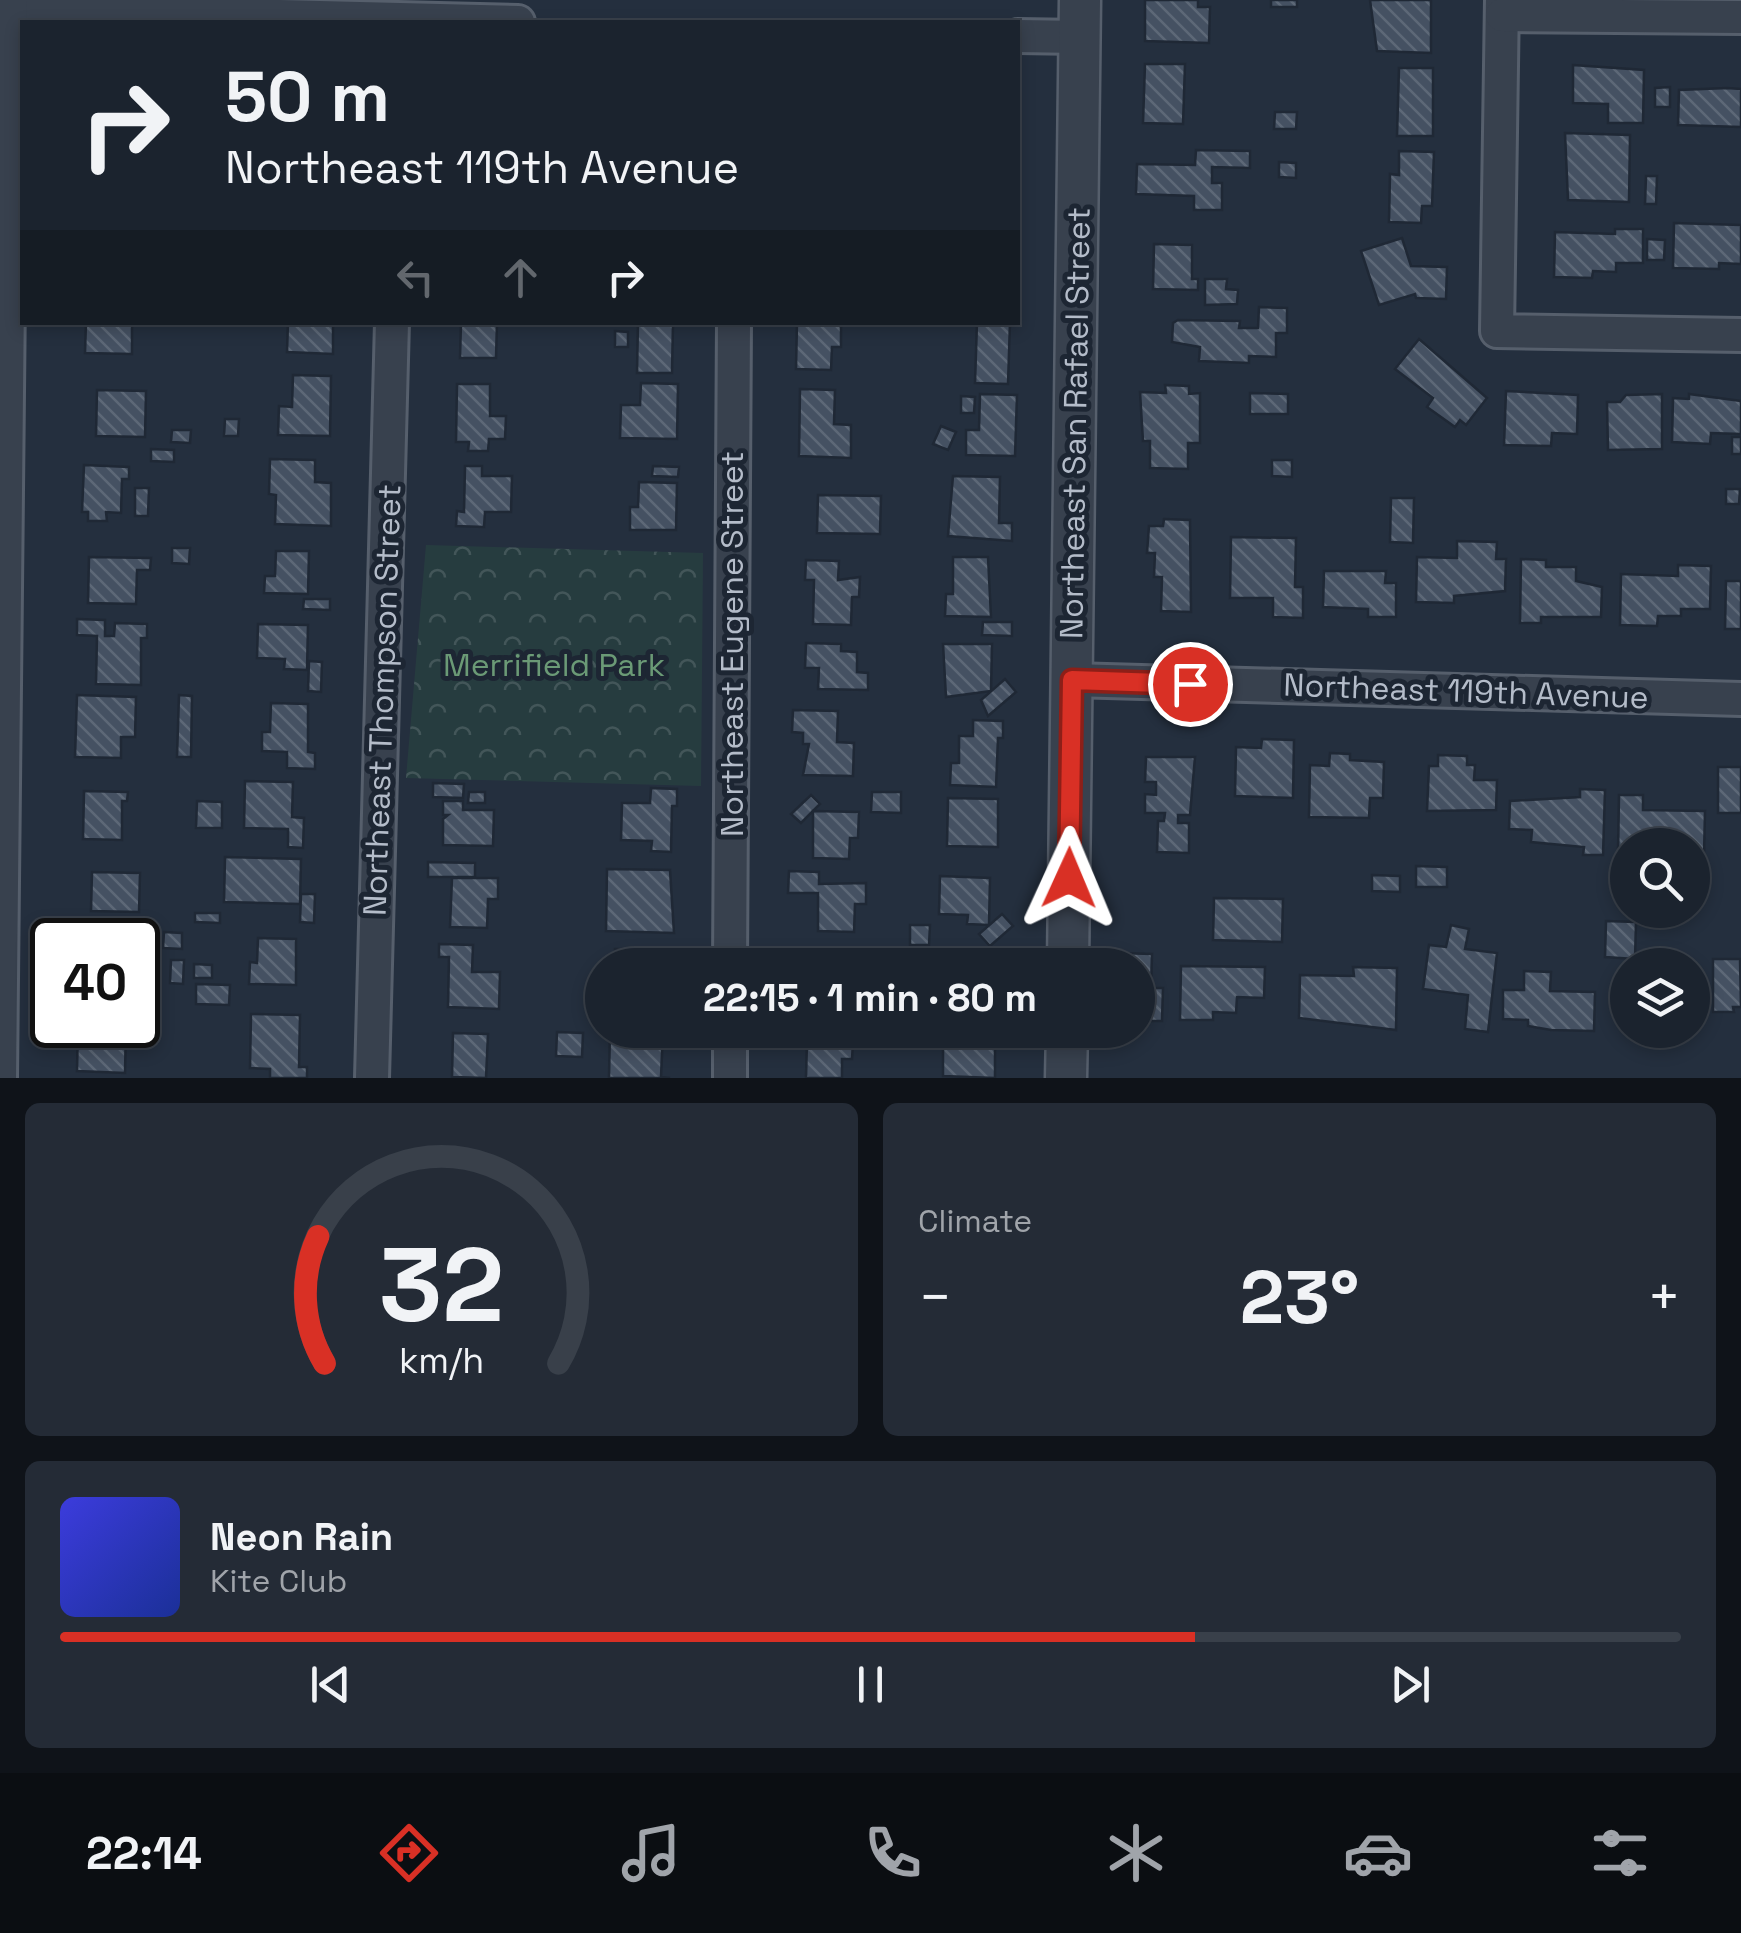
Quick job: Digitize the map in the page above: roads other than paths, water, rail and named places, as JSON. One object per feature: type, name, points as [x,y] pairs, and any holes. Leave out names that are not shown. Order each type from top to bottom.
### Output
[{"type":"street","points":[[0,1078],[8,6],[375,20]]},
{"type":"street","points":[[1741,18],[1502,7],[1497,331],[1741,335]]},
{"type":"street","points":[[1020,35],[1080,19]]},
{"type":"street","name":"Northeast San Rafael Street","points":[[1068,948],[1080,19]]},
{"type":"street","name":"Northeast Thompson Street","points":[[372,1078],[392,325]]},
{"type":"street","name":"Northeast Eugene Street","points":[[730,948],[734,325]]},
{"type":"street","name":"Northeast 119th Avenue","points":[[1072,680],[1741,699]]},
{"type":"street","points":[[730,1048],[730,1078]]},
{"type":"street","points":[[1066,1078],[1067,1048]]},
{"type":"park label","name":"Merrifield Park","points":[[554,665]]}]
